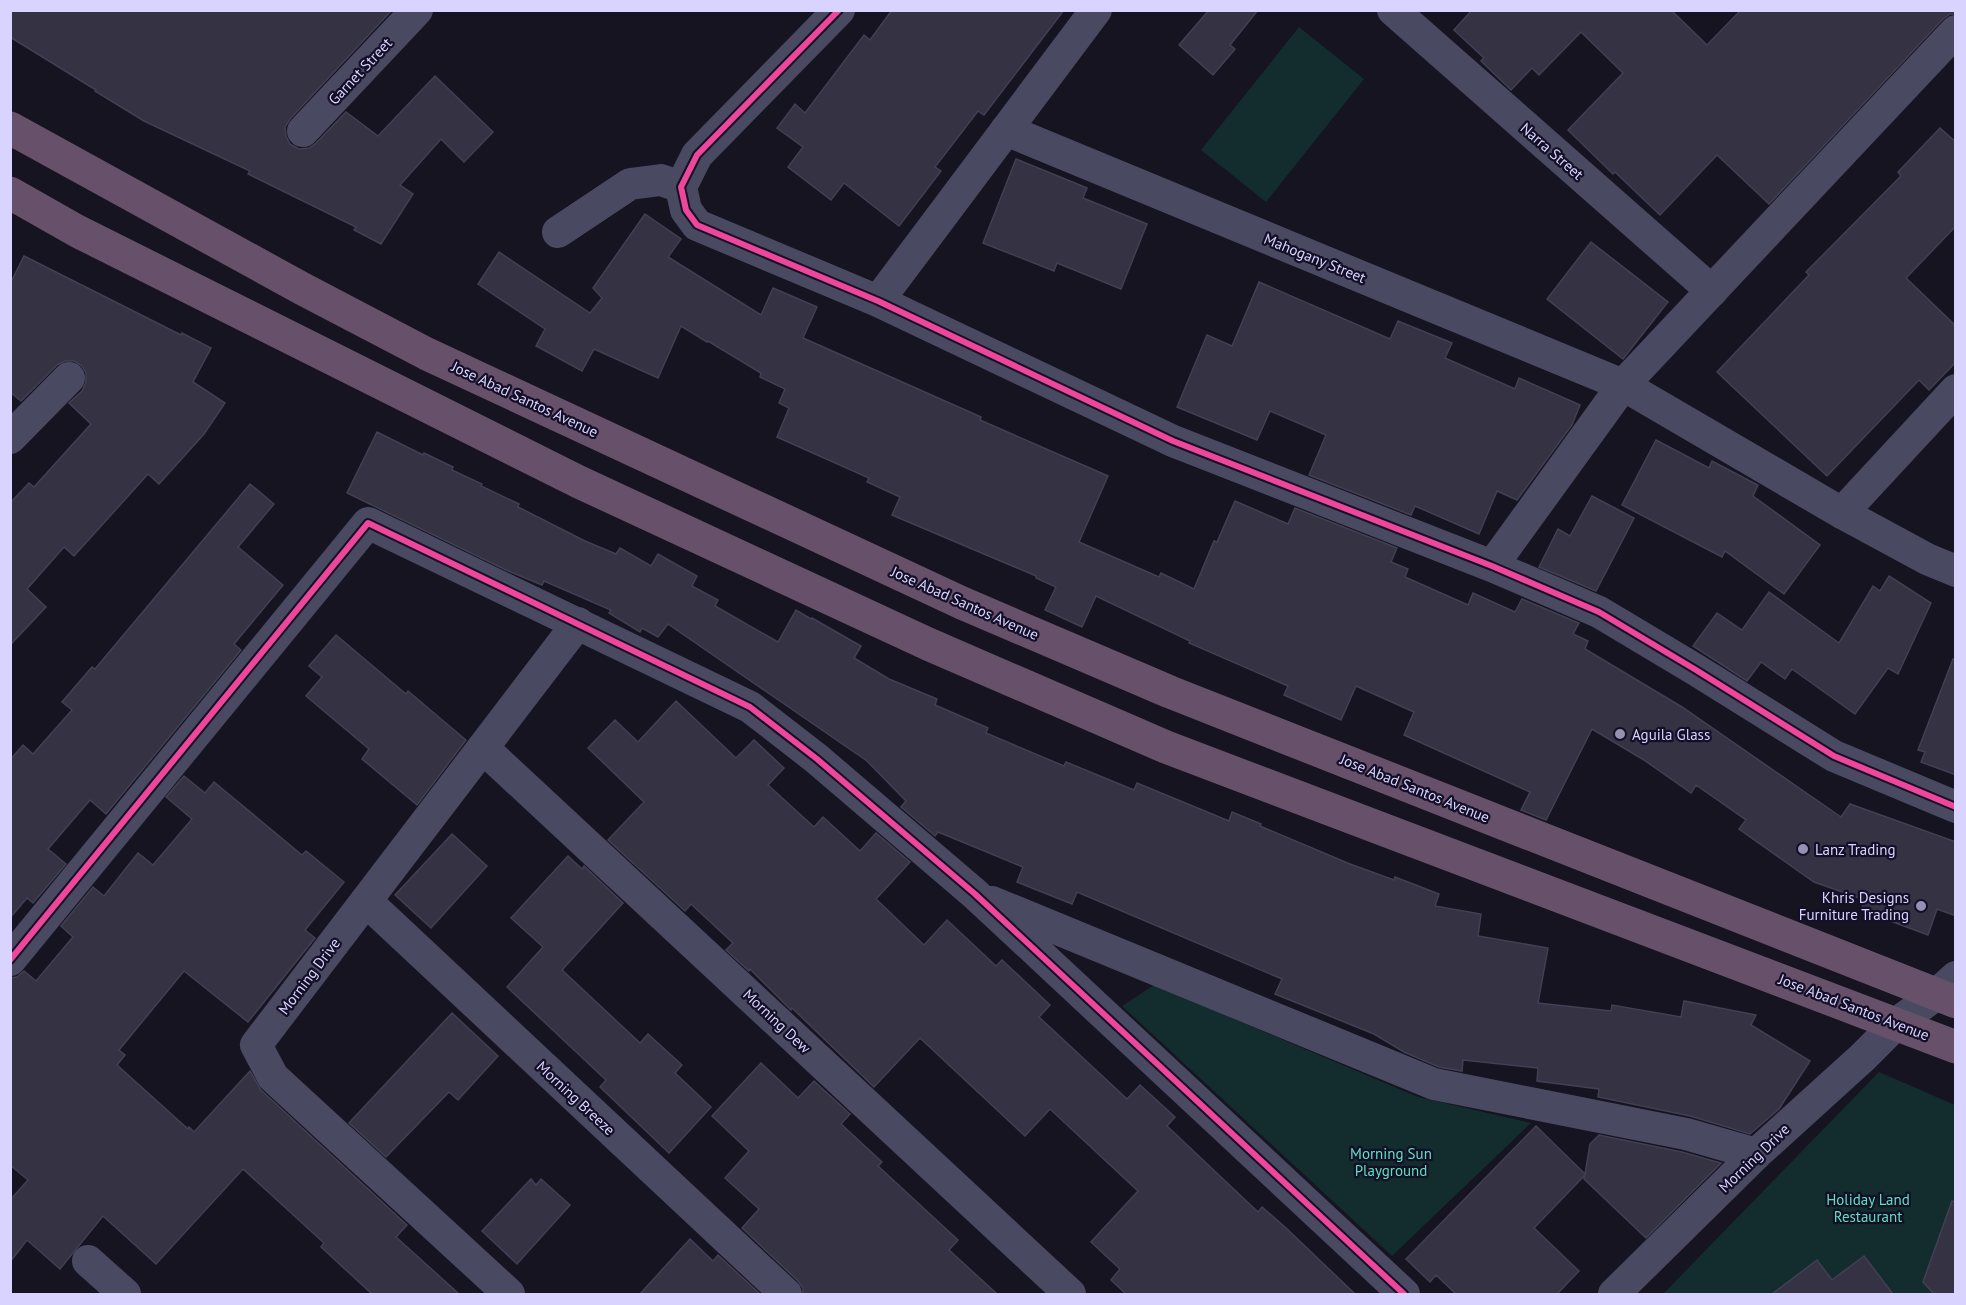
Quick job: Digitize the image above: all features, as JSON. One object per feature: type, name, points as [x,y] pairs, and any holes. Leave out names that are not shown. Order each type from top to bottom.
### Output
[{"type":"highway","name":"Jose Abad Santos Avenue","points":[[10,128],[301,288],[427,354],[962,603],[1170,692],[1949,991]]},
{"type":"highway","name":"Jose Abad Santos Avenue","points":[[10,193],[77,231],[590,487],[918,639],[1166,747],[1956,1047]]},
{"type":"street","name":"Garnet Street","points":[[303,131],[417,10]]},
{"type":"street","points":[[839,10],[697,155],[681,187],[686,210],[697,225],[878,301],[1173,441],[1492,566],[1599,612],[1834,756],[1956,807]]},
{"type":"street","points":[[878,301],[1096,10]]},
{"type":"street","name":"Narra Street","points":[[1393,10],[1712,291]]},
{"type":"street","points":[[1492,566],[1623,385],[1956,31]]},
{"type":"street","name":"Mahogany Street","points":[[1006,130],[1623,385],[1842,513],[1927,559],[1956,571]]},
{"type":"street","points":[[558,232],[630,184],[662,180],[681,187]]},
{"type":"street","points":[[10,438],[69,378]]},
{"type":"street","points":[[1842,513],[1956,390]]},
{"type":"street","points":[[10,960],[368,523],[750,707],[818,759],[975,894],[1404,1294]]},
{"type":"street","name":"Morning Drive","points":[[509,1294],[273,1077],[256,1045],[578,623]]},
{"type":"street","name":"Morning Dew","points":[[483,748],[1070,1294]]},
{"type":"street","points":[[975,894],[1434,1084],[1686,1134],[1756,1154]]},
{"type":"street","name":"Morning Breeze","points":[[366,901],[786,1294]]},
{"type":"street","name":"Morning Drive","points":[[1614,1294],[1756,1154],[1897,1023],[1949,991]]},
{"type":"street","points":[[88,1261],[125,1294]]},
{"type":"green space","points":[[1299,27],[1364,79],[1266,202],[1201,150]]},
{"type":"green space","name":"Morning Sun Playground","points":[[1154,985],[1418,1097],[1531,1123],[1392,1256],[1122,1006]]},
{"type":"green space","name":"Holiday Land Restaurant","points":[[1879,1072],[1955,1105],[1955,1294],[1663,1294]]},
{"type":"building","points":[[10,10],[392,10],[290,119],[285,127],[290,144],[299,149],[309,148],[346,112],[378,136],[435,76],[493,132],[464,162],[441,139],[400,185],[413,194],[381,244],[354,230],[356,227],[248,174],[250,171],[144,121],[95,91],[10,37]]},
{"type":"building","points":[[892,10],[1064,10],[984,115],[978,111],[935,167],[941,171],[899,226],[844,183],[831,200],[788,167],[803,147],[777,128],[795,104],[805,113],[864,35],[870,40]]},
{"type":"building","points":[[1209,10],[1258,10],[1230,45],[1235,49],[1213,75],[1179,45]]},
{"type":"building","points":[[1472,10],[1671,10],[1707,45],[1741,10],[1956,10],[1956,14],[1950,14],[1943,19],[1769,204],[1717,155],[1660,215],[1568,130],[1623,73],[1581,32],[1539,75],[1532,68],[1511,90],[1481,61],[1484,58],[1454,30]]},
{"type":"building","points":[[1940,128],[1956,142],[1956,226],[1906,278],[1956,326],[1956,362],[1929,390],[1919,380],[1827,476],[1717,372],[1809,275],[1806,272],[1901,176],[1898,172]]},
{"type":"building","points":[[1016,159],[1087,188],[1083,198],[1147,224],[1121,289],[1057,263],[1054,271],[983,243]]},
{"type":"building","points":[[645,214],[681,239],[668,257],[761,315],[773,288],[817,307],[803,338],[1108,476],[1079,542],[1159,577],[1161,573],[1194,589],[1214,541],[1217,542],[1235,501],[1288,524],[1295,508],[1397,548],[1391,562],[1408,569],[1405,577],[1468,605],[1473,593],[1515,612],[1522,599],[1579,623],[1573,634],[1588,641],[1585,649],[1682,707],[1841,817],[1850,804],[1956,842],[1956,916],[1937,909],[1928,935],[1861,910],[1865,900],[1814,882],[1739,829],[1746,820],[1696,785],[1691,793],[1644,760],[1592,729],[1546,820],[1521,810],[1530,792],[1404,735],[1414,712],[1356,686],[1341,720],[1284,695],[1288,686],[1189,643],[1190,641],[1096,596],[1082,627],[1045,610],[1056,587],[1036,576],[892,515],[900,497],[867,482],[869,478],[777,437],[789,408],[779,403],[785,389],[760,377],[761,373],[708,341],[681,326],[658,378],[594,349],[582,371],[536,346],[545,329],[478,284],[499,252],[590,313],[602,298],[593,288]]},
{"type":"building","points":[[1591,242],[1668,302],[1623,359],[1547,299]]},
{"type":"building","points":[[24,256],[211,348],[193,382],[225,403],[204,434],[159,484],[148,474],[74,556],[64,547],[27,589],[46,607],[10,645],[10,503],[29,483],[34,487],[91,424],[69,403],[82,391],[86,382],[86,373],[82,366],[74,361],[65,361],[57,365],[21,401],[10,392],[10,284]]},
{"type":"building","points":[[1259,282],[1390,339],[1398,321],[1452,343],[1445,358],[1515,389],[1519,378],[1580,405],[1572,425],[1517,500],[1497,491],[1479,534],[1415,506],[1411,515],[1309,475],[1326,435],[1270,411],[1257,440],[1177,407],[1207,335],[1232,346]]},
{"type":"building","points":[[377,432],[453,467],[452,470],[519,504],[518,507],[585,541],[616,554],[620,548],[651,566],[658,554],[697,576],[692,586],[718,600],[715,606],[778,642],[796,610],[861,646],[854,658],[889,679],[937,699],[935,705],[988,728],[986,733],[1064,766],[1066,762],[1134,790],[1137,783],[1229,821],[1232,812],[1350,864],[1394,880],[1395,877],[1439,894],[1435,906],[1481,914],[1478,936],[1548,948],[1538,1003],[1611,1011],[1612,1005],[1681,1017],[1684,1001],[1756,1015],[1751,1025],[1810,1061],[1779,1109],[1750,1134],[1690,1116],[1598,1097],[1599,1089],[1537,1081],[1538,1068],[1463,1060],[1462,1071],[1439,1067],[1404,1052],[1374,1034],[1275,994],[1282,979],[1077,892],[1072,904],[1017,882],[1023,867],[938,832],[935,836],[901,807],[906,801],[867,761],[668,624],[658,637],[642,628],[640,632],[609,613],[611,610],[544,581],[542,585],[506,570],[347,493]]},
{"type":"building","points":[[1656,440],[1709,468],[1712,461],[1758,485],[1753,496],[1820,545],[1784,594],[1725,551],[1722,557],[1622,505]]},
{"type":"building","points":[[250,484],[274,504],[238,547],[283,585],[234,644],[241,650],[106,814],[90,800],[48,849],[66,864],[33,903],[27,898],[10,918],[10,760],[23,745],[33,754],[72,710],[62,702],[92,667],[95,669]]},
{"type":"building","points":[[1592,496],[1634,518],[1596,591],[1539,567],[1558,529],[1570,536]]},
{"type":"building","points":[[1889,576],[1931,603],[1898,674],[1888,668],[1855,714],[1792,669],[1785,679],[1761,662],[1747,681],[1693,646],[1717,613],[1742,630],[1769,592],[1839,643],[1873,586],[1880,591]]},
{"type":"building","points":[[336,635],[406,694],[408,691],[466,740],[417,805],[362,759],[369,749],[306,696],[322,677],[309,666]]},
{"type":"building","points":[[1953,659],[1956,660],[1956,775],[1921,762],[1925,752],[1918,750]]},
{"type":"building","points":[[676,701],[736,758],[754,740],[784,768],[768,785],[814,827],[823,817],[860,851],[876,833],[910,862],[876,899],[924,945],[947,920],[996,966],[1002,960],[1050,1005],[1039,1017],[1127,1099],[1140,1085],[1175,1117],[1167,1126],[1258,1212],[1262,1207],[1355,1294],[1126,1294],[1111,1280],[1120,1269],[1091,1242],[1138,1191],[1050,1109],[1025,1136],[920,1038],[874,1087],[750,969],[749,971],[726,950],[733,943],[691,904],[685,911],[608,840],[644,802],[588,748],[615,720],[638,742]]},
{"type":"building","points":[[184,776],[205,793],[214,782],[302,855],[306,851],[344,882],[305,930],[315,938],[248,1022],[184,971],[119,1050],[125,1055],[117,1065],[194,1132],[250,1071],[261,1090],[407,1225],[396,1237],[459,1294],[372,1294],[321,1247],[324,1243],[243,1169],[156,1264],[103,1216],[60,1269],[27,1240],[10,1262],[10,1200],[28,1180],[10,1165],[10,978],[17,977],[24,971],[36,981],[73,937],[61,926],[93,887],[104,896],[138,853],[153,865],[192,819],[166,797]]},
{"type":"building","points":[[452,834],[487,866],[431,928],[395,895]]},
{"type":"building","points":[[568,856],[582,869],[584,866],[623,903],[562,970],[640,1043],[648,1034],[682,1065],[675,1073],[711,1107],[669,1153],[600,1087],[606,1080],[507,987],[543,947],[511,918]]},
{"type":"building","points":[[452,1013],[498,1056],[458,1100],[449,1092],[386,1157],[349,1123]]},
{"type":"building","points":[[761,1063],[798,1098],[814,1081],[850,1114],[841,1124],[882,1162],[878,1166],[958,1240],[949,1250],[997,1294],[803,1294],[803,1288],[798,1281],[742,1228],[759,1209],[725,1178],[749,1151],[712,1116]]},
{"type":"building","points":[[1536,1126],[1585,1174],[1590,1144],[1599,1135],[1682,1152],[1721,1163],[1646,1238],[1584,1179],[1585,1175],[1534,1228],[1579,1271],[1557,1294],[1456,1294],[1436,1275],[1430,1282],[1406,1259]]},
{"type":"building","points":[[531,1179],[536,1185],[541,1179],[570,1205],[517,1264],[482,1231]]},
{"type":"building","points":[[1952,1201],[1956,1202],[1956,1294],[1934,1294],[1923,1282]]},
{"type":"building","points":[[690,1239],[713,1261],[718,1255],[760,1294],[640,1294]]},
{"type":"building","points":[[1864,1256],[1893,1294],[1772,1294],[1817,1260],[1832,1280]]},
{"type":"cycle path","points":[[839,10],[697,155],[681,187],[686,210],[697,225],[878,301],[1173,441],[1492,566],[1599,612],[1834,756],[1956,807]]},
{"type":"cycle path","points":[[10,960],[368,523],[750,707],[817,759],[975,894],[1404,1294]]},
{"type":"place","name":"Aguila Glass","points":[[1620,734]]},
{"type":"place","name":"Lanz Trading","points":[[1803,849]]},
{"type":"place","name":"Khris Designs Furniture Trading","points":[[1921,906]]}]
